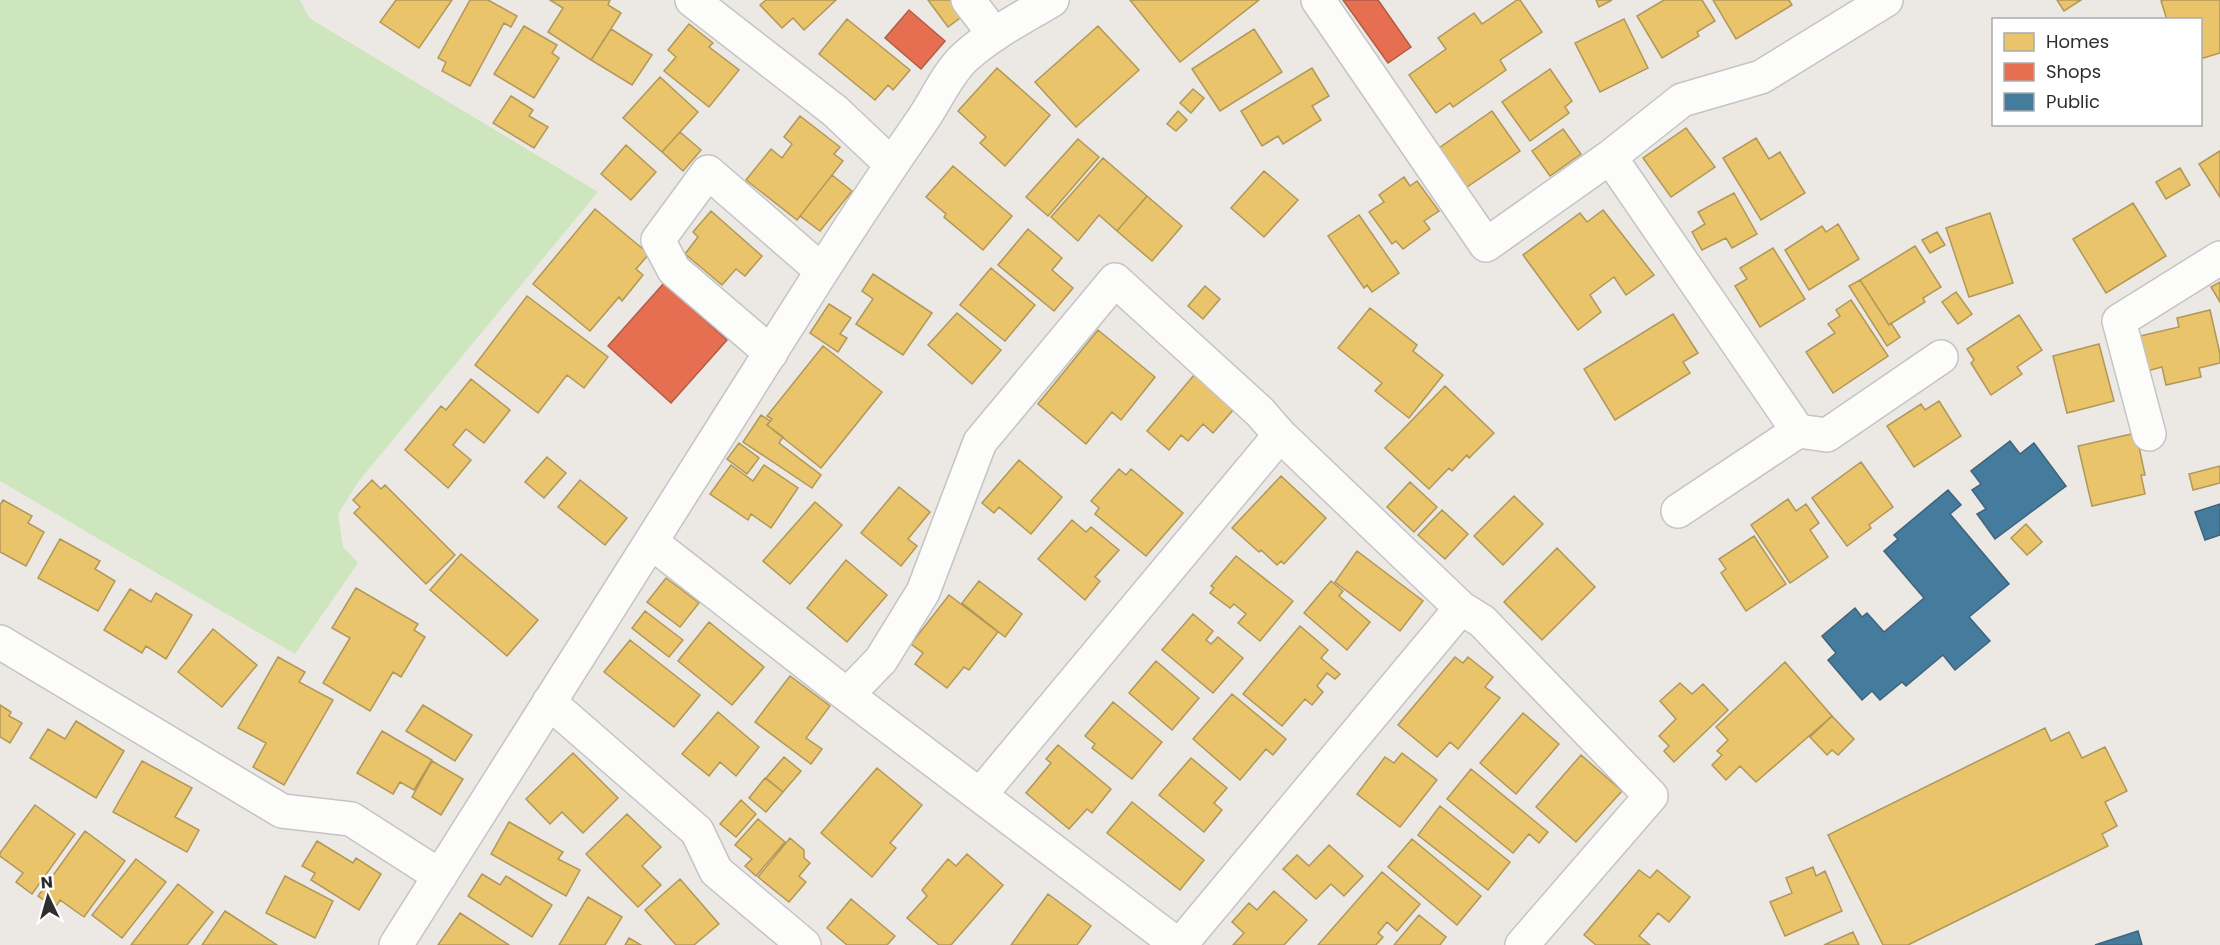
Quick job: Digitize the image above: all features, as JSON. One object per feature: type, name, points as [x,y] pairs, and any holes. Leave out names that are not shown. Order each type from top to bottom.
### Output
[{"type":"street","points":[[692,0],[835,111],[891,164]]},
{"type":"street","points":[[969,0],[994,34]]},
{"type":"street","points":[[396,945],[822,271],[891,164],[923,120],[946,78],[964,58],[994,34],[1052,0]]},
{"type":"street","points":[[1318,0],[1486,245],[1610,157],[1682,100],[1761,77],[1886,0]]},
{"type":"street","points":[[1610,157],[1797,431]]},
{"type":"street","points":[[771,353],[674,270],[658,240],[708,172],[822,271]]},
{"type":"street","points":[[2149,434],[2119,321],[2220,258]]},
{"type":"street","points":[[846,695],[881,660],[923,592],[980,442],[1115,280],[1260,412],[1280,435],[1461,608],[1482,621],[1652,796],[1522,945]]},
{"type":"street","points":[[1678,511],[1797,431],[1827,435],[1941,357]]},
{"type":"street","points":[[980,795],[1280,435]]},
{"type":"street","points":[[651,542],[846,695],[1179,945],[1461,608]]},
{"type":"street","points":[[0,642],[282,811],[351,819],[440,876]]},
{"type":"street","points":[[549,702],[698,831],[716,870],[804,945]]},
{"type":"green space","points":[[0,0],[300,0],[309,18],[598,192],[358,482],[338,514],[343,547],[358,563],[295,654],[0,481]]},
{"type":"building: Homes","points":[[396,0],[452,0],[419,48],[380,22]]},
{"type":"building: Homes","points":[[470,0],[488,0],[517,16],[511,27],[504,23],[470,86],[442,71],[446,62],[438,58]]},
{"type":"building: Homes","points":[[550,0],[610,0],[608,5],[621,13],[591,60],[548,32],[563,8]]},
{"type":"building: Homes","points":[[766,0],[836,0],[804,30],[793,18],[782,28],[760,5]]},
{"type":"building: Homes","points":[[928,0],[952,0],[964,15],[948,27]]},
{"type":"building: Homes","points":[[1130,0],[1259,0],[1180,62]]},
{"type":"building: Homes","points":[[1520,0],[1542,32],[1500,60],[1506,70],[1453,107],[1450,103],[1436,113],[1409,75],[1446,49],[1438,38],[1474,13],[1482,24]]},
{"type":"building: Homes","points":[[1596,0],[1612,0],[1599,7]]},
{"type":"building: Homes","points":[[1664,0],[1702,0],[1715,21],[1697,32],[1699,36],[1662,58],[1637,16]]},
{"type":"building: Homes","points":[[1713,0],[1789,0],[1792,5],[1736,39]]},
{"type":"building: Homes","points":[[2057,0],[2081,0],[2064,11]]},
{"type":"building: Homes","points":[[2220,0],[2220,53],[2202,58],[2202,18],[2166,18],[2161,1]]},
{"type":"building: Homes","points":[[847,19],[910,70],[893,90],[888,85],[875,100],[819,54]]},
{"type":"building: Homes","points":[[1624,19],[1648,68],[1600,92],[1575,43]]},
{"type":"building: Homes","points":[[689,24],[713,43],[709,47],[739,70],[709,107],[664,71],[676,57],[668,50]]},
{"type":"building: Homes","points":[[524,26],[557,45],[552,53],[559,58],[534,98],[494,74]]},
{"type":"building: Homes","points":[[1098,26],[1139,70],[1076,127],[1035,82]]},
{"type":"building: Homes","points":[[611,29],[652,55],[632,85],[591,60]]},
{"type":"building: Homes","points":[[1254,29],[1282,72],[1220,111],[1192,69]]},
{"type":"building: Homes","points":[[997,68],[1050,115],[1005,166],[980,143],[986,137],[958,111]]},
{"type":"building: Homes","points":[[1312,68],[1329,96],[1312,106],[1321,120],[1283,144],[1278,136],[1262,146],[1241,111]]},
{"type":"building: Homes","points":[[1550,69],[1572,101],[1565,107],[1569,113],[1530,141],[1502,102]]},
{"type":"building: Homes","points":[[660,77],[698,112],[662,152],[623,118]]},
{"type":"building: Homes","points":[[1193,89],[1204,98],[1191,113],[1180,103]]},
{"type":"building: Homes","points":[[511,96],[533,110],[529,116],[548,127],[534,148],[493,123]]},
{"type":"building: Homes","points":[[1178,111],[1187,120],[1176,131],[1167,124]]},
{"type":"building: Homes","points":[[1492,111],[1520,151],[1467,187],[1439,148]]},
{"type":"building: Homes","points":[[800,116],[840,147],[834,154],[843,161],[797,220],[746,180],[771,149],[782,158],[792,144],[784,137]]},
{"type":"building: Homes","points":[[1686,128],[1715,167],[1671,197],[1643,158]]},
{"type":"building: Homes","points":[[1563,129],[1581,154],[1550,176],[1532,151]]},
{"type":"building: Homes","points":[[680,132],[701,150],[683,171],[662,152]]},
{"type":"building: Homes","points":[[1756,138],[1769,159],[1780,152],[1805,193],[1761,220],[1723,158]]},
{"type":"building: Homes","points":[[1078,139],[1099,157],[1048,216],[1026,197]]},
{"type":"building: Homes","points":[[626,145],[656,172],[631,200],[601,174]]},
{"type":"building: Homes","points":[[2220,151],[2220,197],[2199,164]]},
{"type":"building: Homes","points":[[1103,158],[1147,196],[1117,231],[1099,215],[1078,241],[1051,217]]},
{"type":"building: Homes","points":[[953,166],[1012,216],[983,250],[944,217],[946,214],[926,197]]},
{"type":"building: Homes","points":[[2180,168],[2190,185],[2166,199],[2156,182]]},
{"type":"building: Homes","points":[[1264,171],[1298,200],[1264,237],[1231,208]]},
{"type":"building: Homes","points":[[832,175],[852,191],[820,231],[800,216]]},
{"type":"building: Homes","points":[[1404,177],[1410,186],[1417,181],[1439,211],[1424,221],[1430,229],[1403,249],[1396,241],[1392,244],[1369,212],[1384,202],[1379,195]]},
{"type":"building: Homes","points":[[1734,193],[1757,234],[1732,248],[1726,238],[1702,250],[1692,232],[1705,224],[1698,212]]},
{"type":"building: Homes","points":[[1147,196],[1182,226],[1152,261],[1117,231]]},
{"type":"building: Homes","points":[[2133,203],[2166,256],[2106,293],[2073,239]]},
{"type":"building: Homes","points":[[595,209],[649,254],[636,269],[643,275],[622,301],[619,297],[590,331],[533,284]]},
{"type":"building: Homes","points":[[1603,210],[1654,275],[1626,295],[1614,277],[1590,295],[1601,312],[1578,330],[1523,255],[1580,213],[1587,222]]},
{"type":"building: Homes","points":[[711,211],[762,256],[745,276],[736,269],[722,285],[685,254],[698,237],[693,232]]},
{"type":"building: Homes","points":[[1990,213],[2013,283],[1969,297],[1946,228]]},
{"type":"building: Homes","points":[[1359,215],[1399,273],[1372,292],[1367,285],[1364,288],[1328,236]]},
{"type":"building: Homes","points":[[1838,224],[1859,259],[1809,290],[1785,250],[1822,226],[1826,232]]},
{"type":"building: Homes","points":[[1028,229],[1062,258],[1052,270],[1073,288],[1054,311],[998,265]]},
{"type":"building: Homes","points":[[1937,232],[1945,245],[1930,253],[1922,240]]},
{"type":"building: Homes","points":[[1915,246],[1941,287],[1923,298],[1925,302],[1889,325],[1860,280]]},
{"type":"building: Homes","points":[[1773,248],[1805,299],[1760,327],[1735,286],[1747,279],[1740,268]]},
{"type":"building: Homes","points":[[991,268],[1035,305],[1005,341],[960,305]]},
{"type":"building: Homes","points":[[873,274],[932,313],[903,355],[856,324],[873,299],[862,291]]},
{"type":"building: Homes","points":[[1860,280],[1889,325],[1891,323],[1900,337],[1887,346],[1849,286]]},
{"type":"building: Homes","points":[[2220,282],[2220,302],[2211,287]]},
{"type":"building: Homes","points":[[1205,286],[1220,299],[1203,319],[1188,306]]},
{"type":"building: Homes","points":[[1956,292],[1972,314],[1958,324],[1942,302]]},
{"type":"building: Homes","points":[[527,296],[608,357],[584,388],[567,375],[538,413],[475,365]]},
{"type":"building: Homes","points":[[1851,300],[1888,356],[1833,393],[1806,352],[1835,333],[1828,324],[1840,316],[1836,310]]},
{"type":"building: Homes","points":[[829,304],[851,318],[840,334],[847,338],[838,352],[810,333]]},
{"type":"building: Homes","points":[[1370,308],[1417,345],[1413,351],[1443,375],[1409,418],[1375,391],[1382,383],[1338,348]]},
{"type":"building: Homes","points":[[2210,310],[2220,363],[2199,368],[2201,377],[2166,385],[2162,367],[2147,371],[2140,336],[2179,327],[2177,318]]},
{"type":"building: Homes","points":[[957,313],[1001,350],[972,384],[928,345]]},
{"type":"building: Homes","points":[[1673,314],[1698,353],[1683,362],[1690,373],[1615,420],[1584,369]]},
{"type":"building: Homes","points":[[2019,315],[2042,350],[2017,367],[2022,374],[1991,395],[1971,363],[1974,360],[1967,349]]},
{"type":"building: Homes","points":[[1098,330],[1155,377],[1121,420],[1112,412],[1086,444],[1038,404]]},
{"type":"building: Homes","points":[[2099,344],[2114,401],[2067,413],[2053,356]]},
{"type":"building: Homes","points":[[823,346],[882,392],[821,468],[767,425],[772,419],[767,416]]},
{"type":"building: Homes","points":[[1194,375],[1234,409],[1213,433],[1203,424],[1188,441],[1181,435],[1169,450],[1147,431]]},
{"type":"building: Homes","points":[[471,379],[510,410],[484,443],[466,429],[453,445],[471,460],[448,488],[405,450],[441,406],[446,410]]},
{"type":"building: Homes","points":[[1445,386],[1494,433],[1469,458],[1467,455],[1452,471],[1449,468],[1429,489],[1385,448]]},
{"type":"building: Homes","points":[[1939,401],[1961,436],[1914,467],[1887,426],[1921,404],[1925,410]]},
{"type":"building: Homes","points":[[761,415],[770,421],[767,425],[783,437],[779,443],[821,475],[812,488],[743,442]]},
{"type":"building: Homes","points":[[2136,433],[2145,475],[2141,475],[2145,494],[2092,506],[2078,446]]},
{"type":"building: Homes","points":[[739,443],[759,458],[747,474],[727,459]]},
{"type":"building: Homes","points":[[547,457],[566,473],[544,498],[525,482]]},
{"type":"building: Homes","points":[[1019,460],[1062,497],[1031,534],[999,507],[994,513],[982,503]]},
{"type":"building: Homes","points":[[1861,462],[1893,507],[1847,546],[1812,498]]},
{"type":"building: Homes","points":[[731,465],[753,481],[764,465],[798,488],[771,528],[751,514],[748,520],[710,494]]},
{"type":"building: Homes","points":[[2220,466],[2220,483],[2193,490],[2189,474]]},
{"type":"building: Homes","points":[[1119,469],[1126,475],[1131,469],[1183,513],[1146,556],[1095,514],[1099,508],[1091,501]]},
{"type":"building: Homes","points":[[1281,476],[1326,518],[1284,564],[1281,561],[1277,565],[1232,528]]},
{"type":"building: Homes","points":[[372,480],[381,489],[385,485],[455,555],[426,584],[354,513],[360,507],[353,500]]},
{"type":"building: Homes","points":[[580,480],[627,518],[605,545],[558,507]]},
{"type":"building: Homes","points":[[1410,482],[1437,507],[1414,532],[1387,507]]},
{"type":"building: Homes","points":[[899,487],[930,512],[908,539],[917,546],[901,566],[861,533]]},
{"type":"building: Homes","points":[[1514,496],[1543,524],[1503,565],[1474,536]]},
{"type":"building: Homes","points":[[1788,499],[1796,511],[1806,504],[1819,523],[1810,530],[1828,557],[1790,583],[1751,525]]},
{"type":"building: Homes","points":[[3,500],[32,516],[28,523],[44,532],[26,566],[0,552],[0,505]]},
{"type":"building: Homes","points":[[815,502],[842,525],[790,584],[763,561]]},
{"type":"building: Homes","points":[[1442,510],[1468,534],[1445,559],[1418,535]]},
{"type":"building: Homes","points":[[1072,520],[1086,532],[1091,527],[1119,550],[1095,577],[1100,581],[1085,600],[1038,559]]},
{"type":"building: Homes","points":[[2026,524],[2042,542],[2027,555],[2011,538]]},
{"type":"building: Homes","points":[[1754,536],[1786,584],[1746,611],[1721,573],[1726,569],[1719,559]]},
{"type":"building: Homes","points":[[60,539],[100,561],[95,569],[115,581],[98,611],[38,578]]},
{"type":"building: Homes","points":[[1557,548],[1595,587],[1542,640],[1504,602]]},
{"type":"building: Homes","points":[[1357,551],[1423,601],[1400,631],[1335,582]]},
{"type":"building: Homes","points":[[461,554],[538,620],[507,656],[430,590]]},
{"type":"building: Homes","points":[[1236,556],[1293,601],[1260,641],[1238,623],[1246,614],[1234,604],[1230,608],[1210,593],[1214,588],[1211,586]]},
{"type":"building: Homes","points":[[846,560],[887,595],[847,642],[807,608]]},
{"type":"building: Homes","points":[[666,578],[699,603],[680,627],[647,602]]},
{"type":"building: Homes","points":[[979,581],[1022,614],[1005,637],[962,603]]},
{"type":"building: Homes","points":[[1331,581],[1343,591],[1339,596],[1370,622],[1347,650],[1304,613]]},
{"type":"building: Homes","points":[[356,588],[418,624],[414,630],[425,637],[401,677],[393,672],[370,711],[323,683],[350,638],[332,628]]},
{"type":"building: Homes","points":[[130,589],[151,602],[156,593],[192,615],[166,659],[146,646],[142,653],[104,630]]},
{"type":"building: Homes","points":[[949,595],[998,632],[969,670],[964,667],[947,688],[915,664],[923,653],[911,644]]},
{"type":"building: Homes","points":[[645,611],[683,640],[669,657],[632,628]]},
{"type":"building: Homes","points":[[1193,614],[1213,631],[1206,640],[1211,644],[1218,637],[1243,658],[1213,693],[1162,650]]},
{"type":"building: Homes","points":[[709,622],[764,667],[732,705],[678,661]]},
{"type":"building: Homes","points":[[1300,626],[1328,650],[1321,658],[1340,674],[1335,679],[1327,673],[1317,686],[1323,692],[1312,705],[1305,699],[1282,726],[1243,694]]},
{"type":"building: Homes","points":[[213,629],[257,665],[222,707],[178,672]]},
{"type":"building: Homes","points":[[630,640],[700,695],[674,727],[604,672]]},
{"type":"building: Homes","points":[[278,657],[305,672],[299,682],[333,700],[284,785],[253,767],[266,743],[238,728]]},
{"type":"building: Homes","points":[[1455,657],[1463,663],[1468,657],[1493,677],[1485,687],[1500,698],[1458,749],[1450,742],[1437,757],[1398,725]]},
{"type":"building: Homes","points":[[1156,661],[1199,698],[1172,730],[1129,693]]},
{"type":"building: Homes","points":[[1785,662],[1832,716],[1756,782],[1740,766],[1726,780],[1712,765],[1722,755],[1717,751],[1728,740],[1716,727]]},
{"type":"building: Homes","points":[[790,676],[830,706],[806,738],[822,749],[811,764],[755,722]]},
{"type":"building: Homes","points":[[1680,683],[1692,694],[1703,684],[1728,710],[1674,762],[1664,751],[1669,746],[1659,736],[1676,719],[1660,701]]},
{"type":"building: Homes","points":[[1232,694],[1286,739],[1273,755],[1266,749],[1240,780],[1193,739]]},
{"type":"building: Homes","points":[[1113,702],[1162,742],[1132,779],[1092,748],[1095,744],[1085,736]]},
{"type":"building: Homes","points":[[0,705],[11,712],[9,716],[22,723],[10,743],[0,737]]},
{"type":"building: Homes","points":[[423,705],[472,735],[455,761],[406,731]]},
{"type":"building: Homes","points":[[718,712],[759,747],[736,776],[720,762],[709,776],[682,754]]},
{"type":"building: Homes","points":[[1523,713],[1559,744],[1516,794],[1480,763]]},
{"type":"building: Homes","points":[[1832,716],[1854,739],[1838,755],[1832,750],[1827,755],[1810,737]]},
{"type":"building: Homes","points":[[76,721],[124,751],[96,798],[30,758],[48,729],[65,739]]},
{"type":"building: Homes","points":[[2045,728],[2051,741],[2069,732],[2082,758],[2105,747],[2127,791],[2105,802],[2117,826],[2102,834],[2108,846],[1908,945],[1883,945],[1828,835]]},
{"type":"building: Homes","points":[[382,731],[432,760],[414,790],[400,782],[393,794],[357,773]]},
{"type":"building: Homes","points":[[1058,745],[1111,789],[1092,813],[1087,809],[1069,829],[1026,793],[1051,763],[1046,759]]},
{"type":"building: Homes","points":[[573,753],[618,798],[583,833],[562,812],[550,824],[526,799]]},
{"type":"building: Homes","points":[[1402,753],[1437,780],[1400,827],[1357,794],[1385,757],[1394,763]]},
{"type":"building: Homes","points":[[1581,755],[1622,791],[1576,842],[1536,807]]},
{"type":"building: Homes","points":[[784,757],[801,771],[783,792],[766,778]]},
{"type":"building: Homes","points":[[1191,758],[1227,788],[1214,803],[1222,810],[1204,832],[1159,795]]},
{"type":"building: Homes","points":[[142,761],[192,788],[175,817],[199,830],[187,852],[113,812]]},
{"type":"building: Homes","points":[[432,761],[463,779],[441,815],[412,797]]},
{"type":"building: Homes","points":[[877,768],[922,805],[890,843],[896,848],[872,877],[821,833]]},
{"type":"building: Homes","points":[[1471,769],[1548,832],[1539,843],[1529,834],[1513,853],[1447,799]]},
{"type":"building: Homes","points":[[765,778],[783,792],[766,812],[749,798]]},
{"type":"building: Homes","points":[[741,800],[756,814],[736,837],[720,824]]},
{"type":"building: Homes","points":[[1132,802],[1204,860],[1180,890],[1107,833]]},
{"type":"building: Homes","points":[[35,805],[75,834],[32,894],[16,882],[23,873],[0,856],[0,853]]},
{"type":"building: Homes","points":[[1440,806],[1510,862],[1488,890],[1418,835]]},
{"type":"building: Homes","points":[[627,814],[661,847],[642,866],[661,885],[638,907],[586,854]]},
{"type":"building: Homes","points":[[758,819],[785,842],[756,876],[745,866],[752,859],[735,845]]},
{"type":"building: Homes","points":[[509,822],[563,852],[558,859],[580,870],[566,896],[491,854]]},
{"type":"building: Homes","points":[[85,831],[125,861],[84,917],[60,900],[55,908],[38,896]]},
{"type":"building: Homes","points":[[790,838],[804,850],[804,858],[810,863],[799,876],[806,882],[789,902],[758,877]]},
{"type":"building: Homes","points":[[1412,839],[1481,896],[1457,925],[1388,867]]},
{"type":"building: Homes","points":[[317,841],[353,863],[356,858],[381,874],[359,910],[311,880],[315,873],[302,866]]},
{"type":"building: Homes","points":[[1329,845],[1363,876],[1344,896],[1331,884],[1316,899],[1283,869],[1297,855],[1309,866]]},
{"type":"building: Homes","points":[[967,854],[1003,885],[951,945],[939,945],[907,918],[927,896],[922,890],[948,859],[956,866]]},
{"type":"building: Homes","points":[[136,859],[166,882],[122,938],[92,915]]},
{"type":"building: Homes","points":[[1813,867],[1816,876],[1825,871],[1842,911],[1785,936],[1770,902],[1792,893],[1786,878]]},
{"type":"building: Homes","points":[[1639,870],[1650,878],[1657,870],[1690,897],[1669,922],[1658,913],[1639,936],[1650,945],[1596,945],[1584,935]]},
{"type":"building: Homes","points":[[1382,872],[1420,904],[1397,931],[1387,922],[1378,933],[1383,937],[1376,945],[1318,945]]},
{"type":"building: Homes","points":[[482,874],[500,885],[506,876],[552,905],[532,937],[468,896]]},
{"type":"building: Homes","points":[[285,876],[333,901],[315,938],[266,913]]},
{"type":"building: Homes","points":[[680,879],[719,924],[694,945],[676,945],[645,910]]},
{"type":"building: Homes","points":[[178,884],[213,912],[187,945],[131,945]]},
{"type":"building: Homes","points":[[1274,891],[1307,920],[1284,945],[1233,945],[1244,933],[1232,922],[1249,903],[1257,910]]},
{"type":"building: Homes","points":[[1048,894],[1091,926],[1077,945],[1011,945]]},
{"type":"building: Homes","points":[[588,897],[622,917],[605,945],[559,945]]},
{"type":"building: Homes","points":[[851,899],[895,936],[887,945],[847,945],[827,928]]},
{"type":"building: Homes","points":[[225,911],[277,945],[202,945]]},
{"type":"building: Homes","points":[[460,913],[509,945],[438,945]]},
{"type":"building: Homes","points":[[1419,915],[1446,937],[1440,945],[1394,945]]},
{"type":"building: Homes","points":[[1853,932],[1859,945],[1824,945]]},
{"type":"building: Homes","points":[[629,938],[641,945],[625,945]]},
{"type":"building: Shops","points":[[1343,0],[1378,0],[1411,47],[1388,63]]},
{"type":"building: Shops","points":[[909,10],[945,41],[921,69],[885,38]]},
{"type":"building: Shops","points":[[664,283],[727,340],[671,403],[608,346]]},
{"type":"building: Public","points":[[2010,441],[2020,454],[2034,443],[2066,486],[1995,539],[1977,514],[1986,509],[1972,490],[1981,484],[1971,471]]},
{"type":"building: Public","points":[[1948,490],[1961,505],[1950,514],[2009,584],[1969,617],[1990,641],[1955,670],[1943,655],[1906,686],[1902,682],[1880,700],[1872,691],[1862,700],[1828,660],[1836,653],[1822,636],[1855,608],[1862,617],[1867,613],[1884,632],[1924,598],[1884,551],[1898,539],[1894,535]]},
{"type":"building: Public","points":[[2220,504],[2220,535],[2205,540],[2195,512]]},
{"type":"building: Public","points":[[2138,931],[2142,945],[2095,945]]}]
